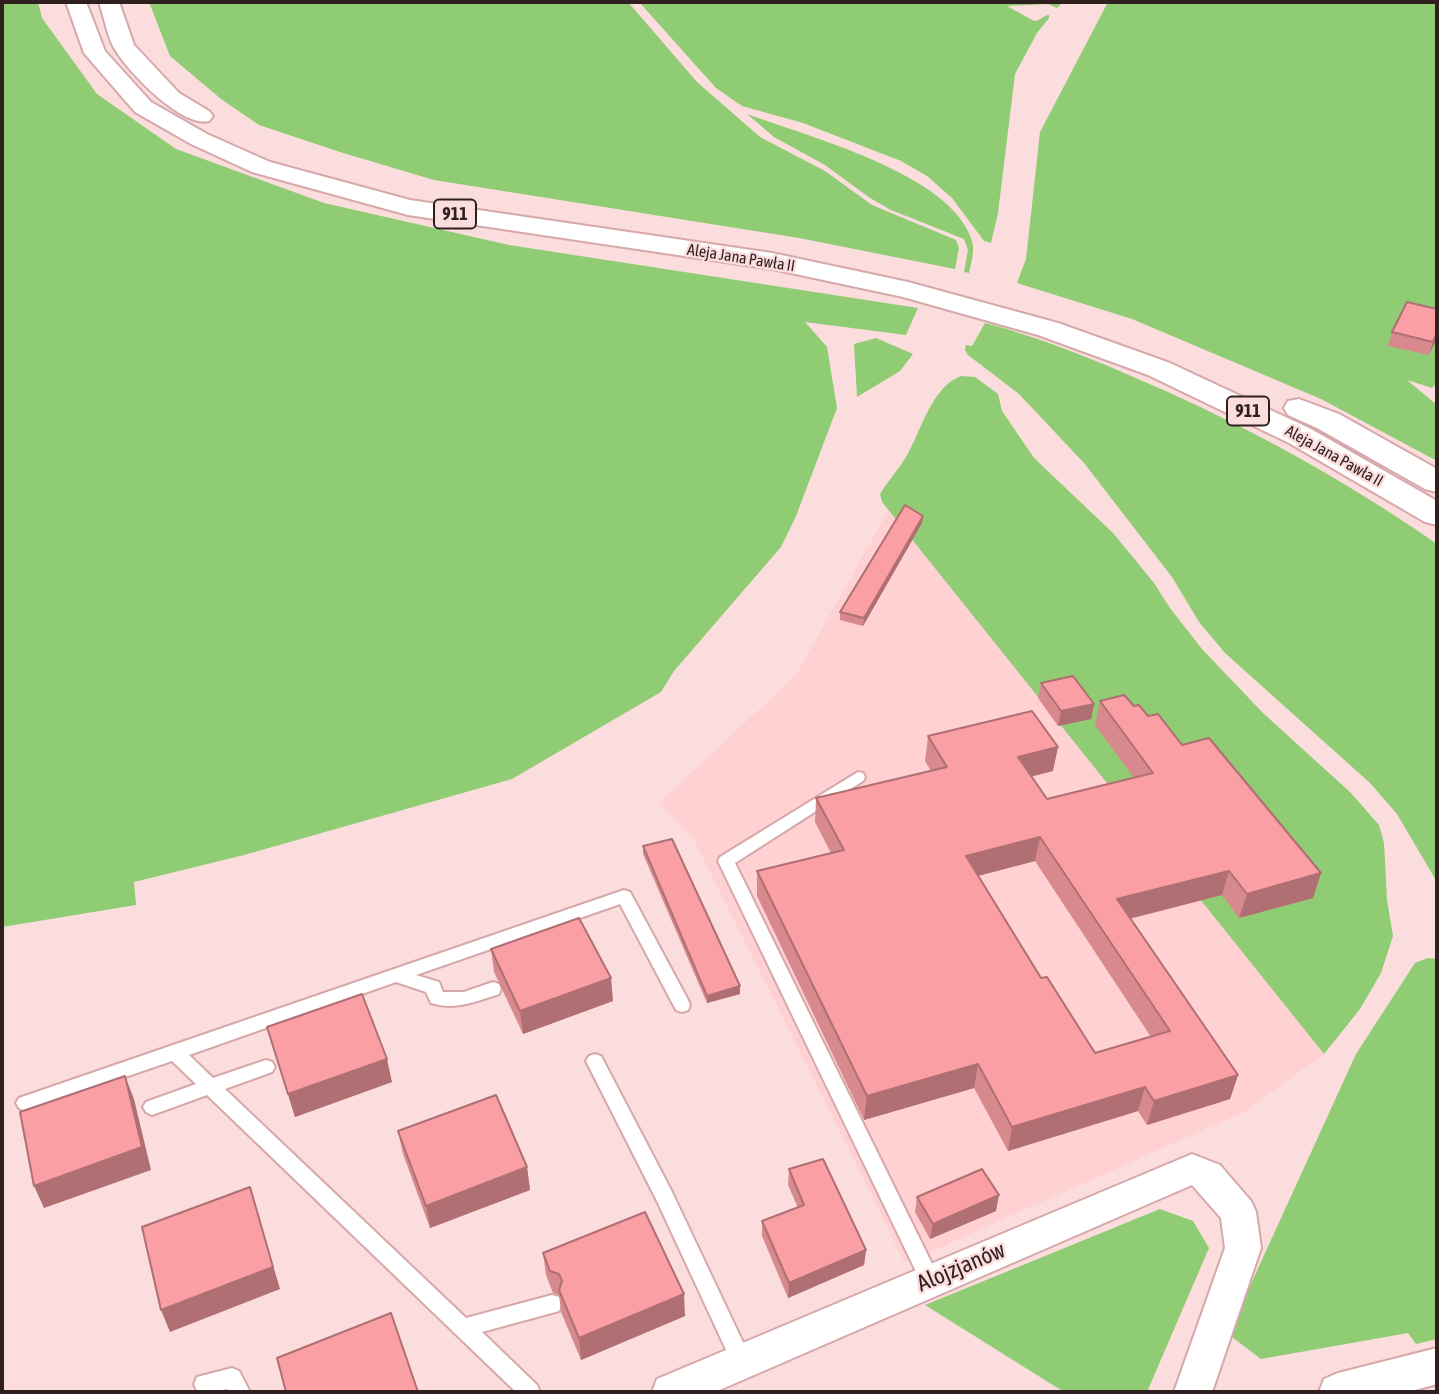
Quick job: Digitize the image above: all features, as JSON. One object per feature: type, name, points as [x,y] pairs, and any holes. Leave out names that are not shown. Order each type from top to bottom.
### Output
[{"type":"main road","name":"Aleja Jana Pawła II","points":[[75,2],[95,52],[142,107],[199,139],[261,167],[408,207],[910,281]]},
{"type":"main road","name":"Aleja Jana Pawła II","points":[[109,2],[124,47],[171,97],[225,130],[447,193],[785,247],[1182,355],[1328,421],[1437,482]]},
{"type":"main road","name":"Aleja Jana Pawła II","points":[[1058,320],[1300,436],[1437,515]]},
{"type":"street","name":"Alojzjanów","points":[[671,1392],[1192,1169],[1208,1176],[1238,1212],[1243,1248],[1194,1392]]},
{"type":"street","points":[[1338,1392],[1437,1366]]},
{"type":"lane","points":[[858,778],[726,861],[930,1280]]},
{"type":"lane","points":[[24,1102],[176,1054],[466,954],[624,896],[682,1004]]},
{"type":"lane","points":[[396,976],[433,987],[437,998],[464,999],[493,989]]},
{"type":"lane","points":[[176,1054],[530,1392]]},
{"type":"lane","points":[[595,1061],[664,1196],[743,1362]]},
{"type":"lane","points":[[152,1107],[265,1067]]},
{"type":"lane","points":[[463,1328],[552,1304]]},
{"type":"lane","points":[[204,1384],[232,1378],[240,1392]]},
{"type":"shaded area","points":[[888,511],[1055,711],[1324,1054],[1246,1111],[905,1263],[693,838],[659,803],[796,675]]},
{"type":"green space","points":[[2,2],[38,2],[42,18],[97,94],[176,149],[324,203],[509,245],[918,308],[906,335],[805,322],[827,347],[837,408],[796,516],[781,547],[674,671],[661,692],[512,779],[244,855],[134,882],[136,905],[2,927]]},
{"type":"green space","points":[[149,2],[628,2],[697,82],[760,137],[825,171],[872,205],[956,240],[959,248],[955,269],[799,238],[434,180],[340,152],[259,125],[221,99],[170,56]]},
{"type":"green space","points":[[639,2],[1063,2],[1057,8],[1048,4],[1007,6],[1034,21],[1047,15],[1049,18],[1037,33],[1015,74],[998,213],[991,243],[984,241],[952,198],[927,176],[901,161],[803,123],[742,106],[716,88]]},
{"type":"green space","points":[[1108,2],[1437,2],[1437,383],[1432,388],[1407,380],[1437,405],[1437,461],[1321,399],[1132,319],[1017,283],[1026,259],[1040,132]]},
{"type":"green space","points":[[747,114],[875,161],[908,177],[937,196],[959,217],[972,241],[973,253],[969,273],[964,272],[968,250],[964,239],[891,210],[870,198],[825,165],[774,137]]},
{"type":"green space","points":[[985,323],[1086,357],[1221,417],[1331,476],[1437,544],[1437,882],[1397,814],[1370,783],[1225,653],[1199,622],[1172,577],[1084,463],[1019,394],[968,355],[966,345],[972,346]]},
{"type":"green space","points":[[876,338],[913,354],[900,371],[857,397],[854,344]]},
{"type":"green space","points":[[961,376],[975,377],[998,394],[1002,411],[1034,458],[1113,533],[1202,649],[1263,713],[1351,793],[1379,825],[1384,843],[1387,900],[1393,936],[1381,973],[1360,1009],[1324,1054],[882,502],[880,494],[906,457],[934,400],[951,382]]},
{"type":"green space","points":[[1428,958],[1437,959],[1437,1339],[1416,1344],[1408,1333],[1261,1359],[1228,1334],[1356,1054],[1415,963]]},
{"type":"green space","points":[[1160,1209],[1193,1221],[1209,1248],[1147,1392],[1064,1392],[925,1305]]},
{"type":"building","points":[[1407,302],[1437,309],[1437,333],[1433,342],[1392,332]]},
{"type":"building","points":[[905,505],[923,516],[864,618],[840,612]]},
{"type":"building","points":[[1073,676],[1094,704],[1061,711],[1041,683]]},
{"type":"building","points":[[1124,695],[1134,706],[1139,705],[1148,716],[1158,714],[1182,745],[1209,738],[1321,873],[1247,894],[1229,871],[1117,899],[1238,1075],[1154,1101],[1145,1087],[1012,1127],[978,1064],[867,1096],[757,871],[844,850],[816,798],[947,767],[928,736],[1032,711],[1058,747],[1018,757],[1047,799],[1153,773],[1100,701]],"holes":[[[1040,837],[1170,1031],[1095,1053],[1047,977],[1041,978],[966,856]]]},
{"type":"building","points":[[672,839],[740,986],[707,996],[643,846]]},
{"type":"building","points":[[579,918],[611,978],[520,1011],[491,949]]},
{"type":"building","points":[[362,994],[387,1059],[288,1094],[267,1027]]},
{"type":"building","points":[[125,1076],[142,1147],[34,1186],[20,1112]]},
{"type":"building","points":[[496,1095],[527,1167],[426,1206],[398,1131]]},
{"type":"building","points":[[823,1159],[866,1250],[789,1283],[762,1221],[804,1205],[789,1169]]},
{"type":"building","points":[[982,1169],[999,1195],[933,1224],[917,1197]]},
{"type":"building","points":[[250,1187],[273,1267],[161,1310],[142,1227]]},
{"type":"building","points":[[645,1212],[684,1294],[579,1338],[559,1290],[562,1281],[559,1274],[550,1271],[543,1253]]},
{"type":"building","points":[[391,1313],[418,1392],[286,1392],[277,1358]]}]
